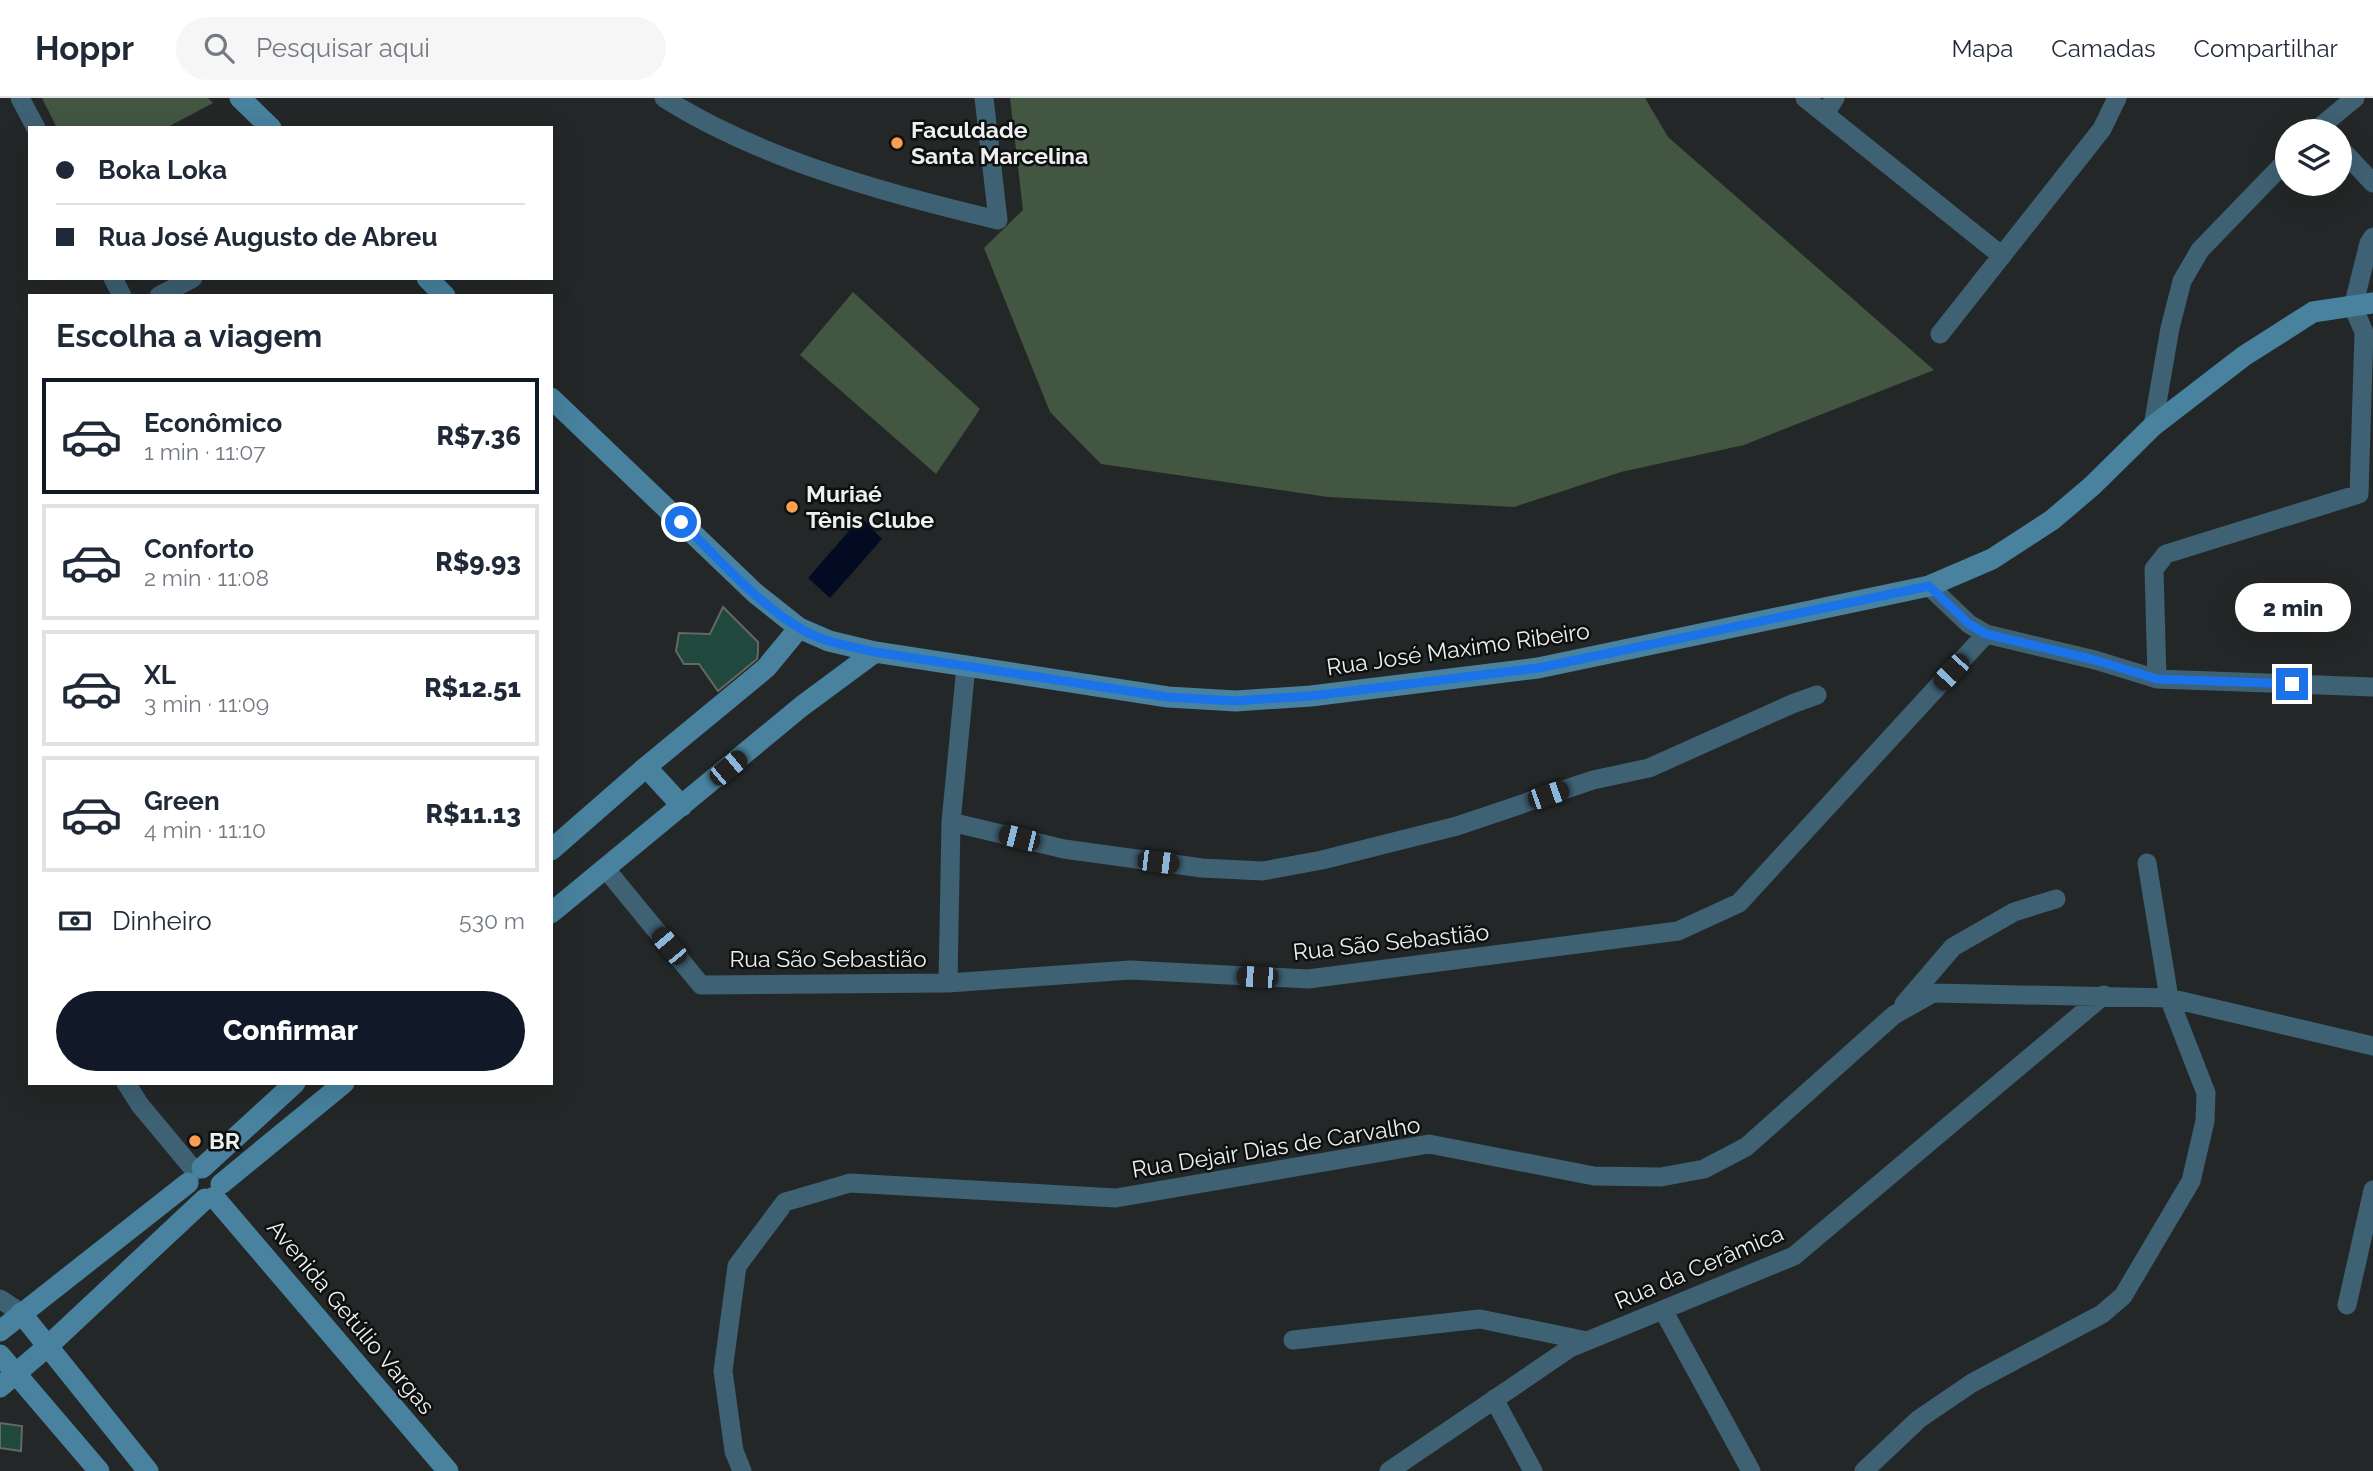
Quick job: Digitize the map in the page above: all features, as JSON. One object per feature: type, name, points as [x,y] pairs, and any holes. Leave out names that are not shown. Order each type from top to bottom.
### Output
[{"type":"street","points":[[20,98],[35,126]]},
{"type":"street","points":[[240,98],[269,126]]},
{"type":"street","points":[[664,98],[688,114],[784,159],[943,207],[998,220],[984,98]]},
{"type":"street","points":[[1805,98],[1830,106],[2002,256]]},
{"type":"street","points":[[1940,334],[2102,129],[2117,98]]},
{"type":"street","points":[[2331,119],[2355,98]]},
{"type":"street","points":[[2352,161],[2373,183]]},
{"type":"street","points":[[2152,426],[2169,328],[2182,281],[2200,250],[2275,172]]},
{"type":"street","points":[[2157,679],[2154,569],[2166,554],[2359,494],[2365,255],[2373,237]]},
{"type":"street","points":[[163,294],[189,280]]},
{"type":"street","points":[[429,280],[443,294]]},
{"type":"street","name":"Rua José Maximo Ribeiro","points":[[553,400],[755,593],[799,628],[829,641],[875,652],[1168,697],[1236,701],[1311,696],[1538,668],[1929,586],[1992,559],[2052,520],[2092,486],[2152,426],[2244,356],[2313,313],[2363,305]]},
{"type":"street","points":[[1929,586],[1969,624],[1986,634],[2095,660],[2157,679],[2373,687]]},
{"type":"street","points":[[553,848],[766,668],[799,628]]},
{"type":"street","name":"Rua São Sebastião","points":[[605,868],[701,985],[948,983],[1130,970],[1308,979],[1678,931],[1739,903],[1986,634]]},
{"type":"street","points":[[553,911],[802,706],[875,652]]},
{"type":"street","points":[[948,983],[951,822],[966,666]]},
{"type":"street","points":[[951,822],[1064,849],[1202,868],[1263,871],[1322,860],[1457,826],[1593,780],[1649,768],[1817,695]]},
{"type":"street","points":[[646,767],[682,806]]},
{"type":"street","points":[[1864,1471],[1919,1419],[1972,1383],[2102,1314],[2123,1296],[2191,1181],[2205,1121],[2207,1093],[2169,998],[2147,863]]},
{"type":"street","points":[[1894,1015],[1953,947],[2014,912],[2056,899]]},
{"type":"street","name":"Rua Dejair Dias de Carvalho","points":[[742,1471],[734,1451],[723,1371],[737,1266],[785,1202],[850,1183],[1116,1198],[1429,1144],[1594,1176],[1661,1177],[1704,1169],[1746,1147],[1894,1015],[1933,993],[2169,998],[2373,1046]]},
{"type":"street","name":"Rua da Cerâmica","points":[[1389,1471],[1570,1348],[1794,1256],[2104,995]]},
{"type":"street","points":[[127,1085],[195,1174],[194,1196],[213,1193]]},
{"type":"street","points":[[0,1331],[195,1174],[293,1085]]},
{"type":"street","points":[[8,1380],[248,1162],[342,1085]]},
{"type":"street","points":[[229,1143],[228,1152],[232,1158],[238,1162],[248,1162]]},
{"type":"street","points":[[195,1174],[215,1171],[213,1193]]},
{"type":"street","points":[[2347,1305],[2373,1190]]},
{"type":"street","name":"Avenida Getúlio Vargas","points":[[213,1193],[448,1471]]},
{"type":"street","points":[[0,1299],[21,1313],[148,1471]]},
{"type":"street","points":[[1663,1310],[1751,1471]]},
{"type":"street","points":[[1293,1340],[1480,1320],[1587,1341]]},
{"type":"street","points":[[0,1355],[8,1380],[99,1471]]},
{"type":"street","points":[[1494,1399],[1534,1471]]},
{"type":"green space","points":[[42,98],[208,98],[213,103],[170,126],[56,126]]},
{"type":"green space","points":[[1010,98],[1645,98],[1668,137],[1934,370],[1744,445],[1621,472],[1514,507],[1328,497],[1101,464],[1050,412],[984,248],[1023,210]]},
{"type":"green space","points":[[853,292],[980,409],[936,474],[800,355]]},
{"type":"water","points":[[861,517],[882,539],[830,598],[808,578]]},
{"type":"building","points":[[723,607],[758,642],[758,652],[757,659],[718,691],[699,664],[684,664],[676,651],[679,633],[710,634]]},
{"type":"building","points":[[0,1423],[22,1426],[21,1451],[0,1448]]},
{"type":"place","name":"Faculdade Santa Marcelina","points":[[897,143]]},
{"type":"place","name":"Muriaé Tênis Clube","points":[[792,507]]},
{"type":"place","name":"BR","points":[[195,1141]]},
{"type":"route","points":[[681,522],[755,593],[799,628],[829,641],[875,652],[1168,697],[1236,701],[1311,696],[1538,668],[1929,586],[1969,624],[1986,634],[2095,660],[2157,679],[2292,684]]}]
